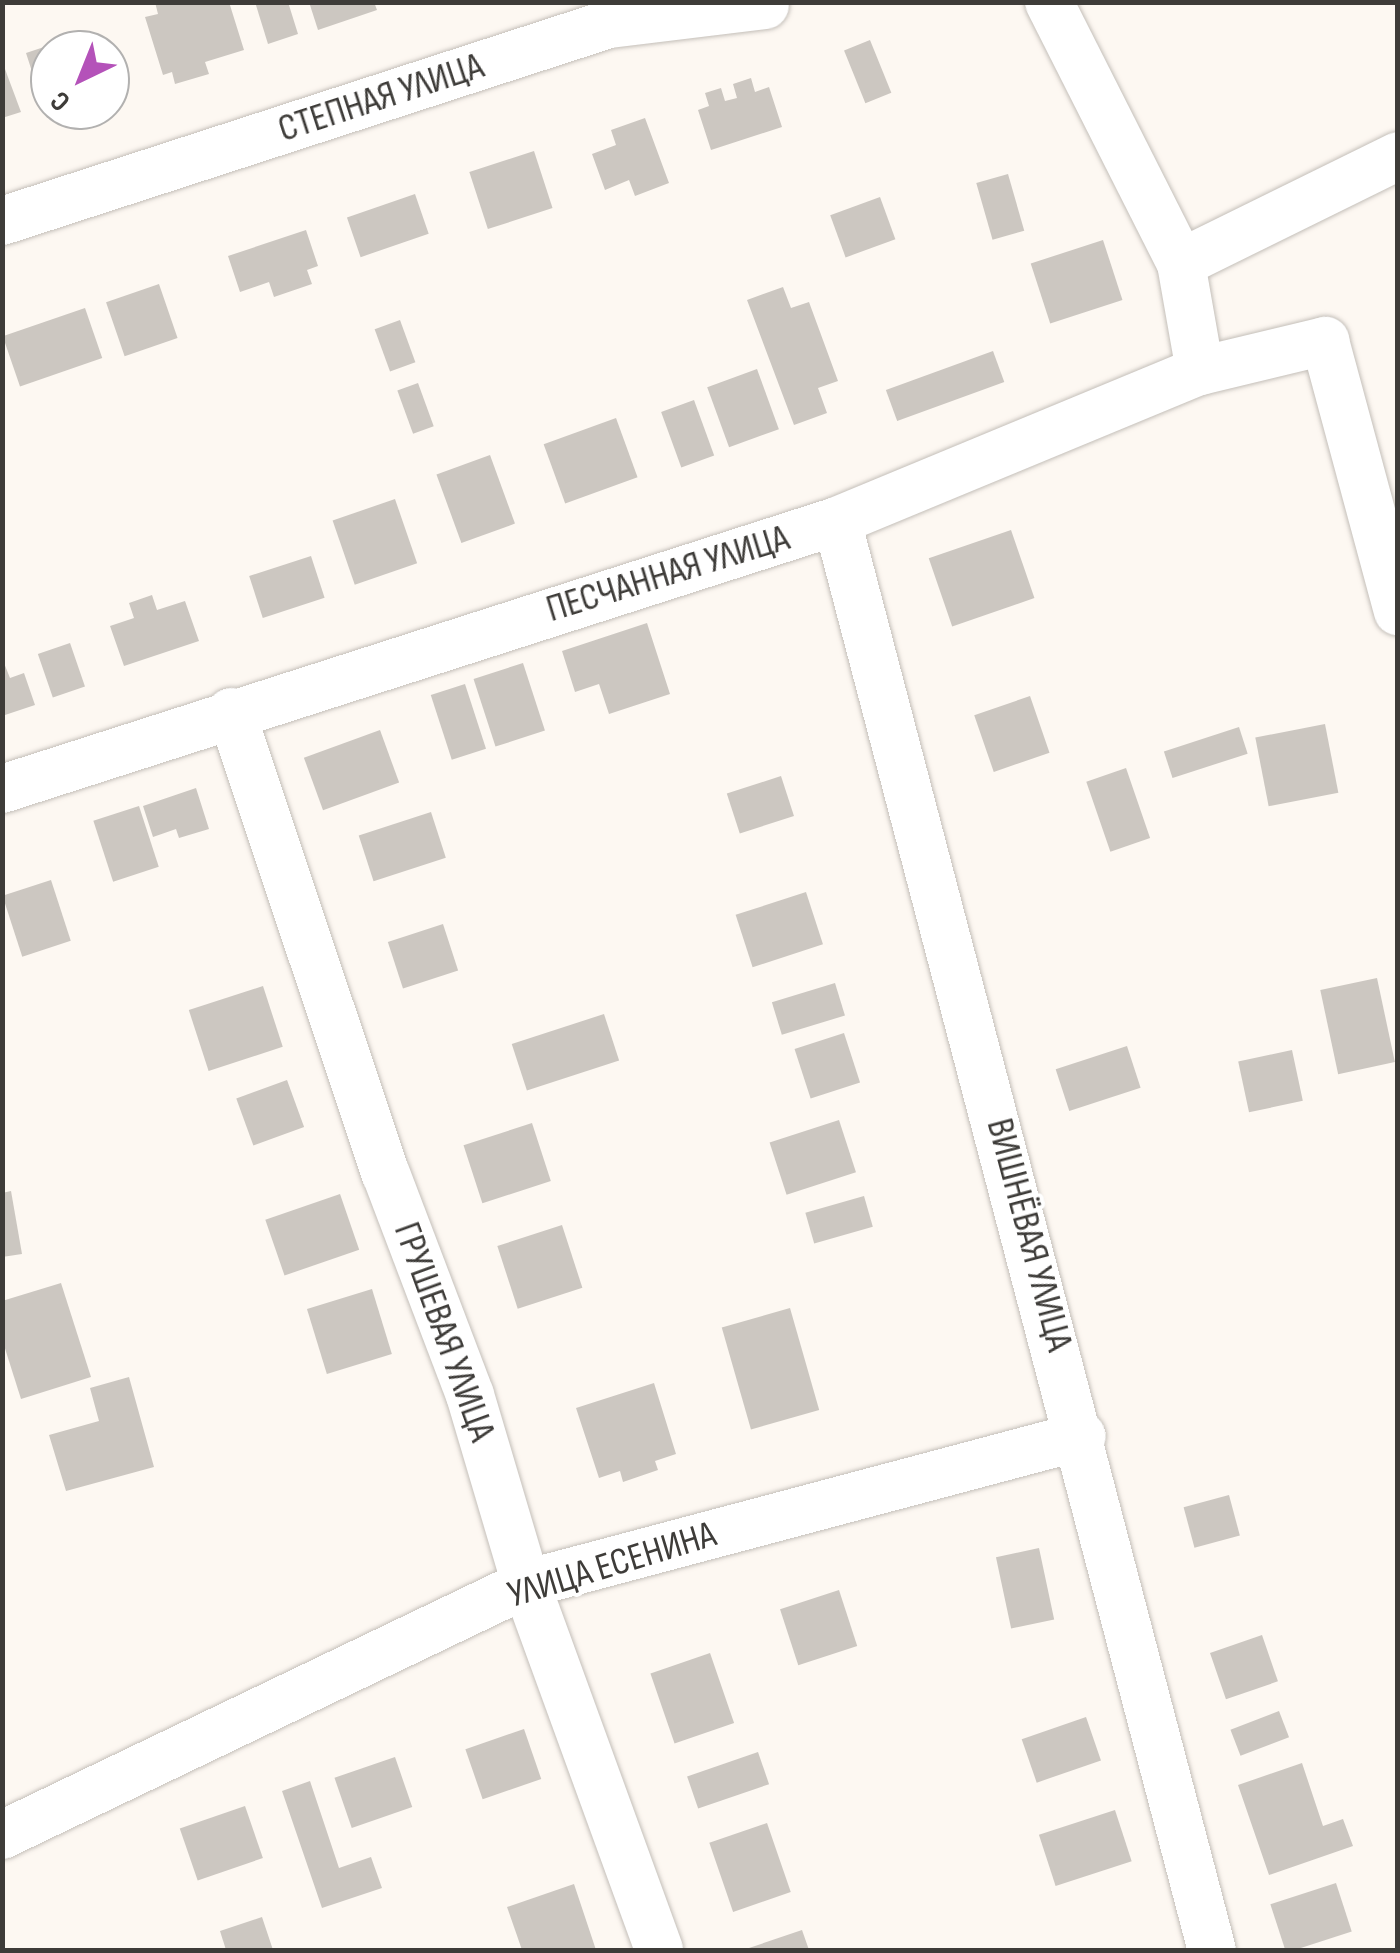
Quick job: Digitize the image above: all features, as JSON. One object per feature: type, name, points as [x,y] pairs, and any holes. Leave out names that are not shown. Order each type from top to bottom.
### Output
[{"type":"street","points":[[1049,2],[1181,262],[1200,372]]},
{"type":"street","name":"СТЕПНАЯ УЛИЦА","points":[[2,222],[610,24],[765,5]]},
{"type":"street","points":[[1181,262],[1398,156]]},
{"type":"street","name":"ПЕСЧАННАЯ УЛИЦА","points":[[2,789],[231,712],[837,521],[1200,372],[1325,341],[1398,611]]},
{"type":"street","name":"ВИШНЁВАЯ УЛИЦА","points":[[837,521],[1082,1436],[1212,1950]]},
{"type":"street","name":"ГРУШЕВАЯ УЛИЦА","points":[[231,712],[386,1174],[470,1395],[526,1584],[659,1950]]},
{"type":"street","name":"УЛИЦА ЕСЕНИНА","points":[[2,1835],[526,1584],[1082,1436]]},
{"type":"building","points":[[155,2],[229,2],[244,50],[205,62],[209,74],[175,84],[172,72],[163,75],[145,17],[158,14]]},
{"type":"building","points":[[255,2],[288,2],[298,34],[268,44]]},
{"type":"building","points":[[309,2],[374,2],[377,10],[318,30]]},
{"type":"building","points":[[870,40],[891,93],[865,103],[844,50]]},
{"type":"building","points":[[2,61],[21,112],[2,118]]},
{"type":"building","points":[[751,78],[755,92],[769,87],[782,127],[711,150],[698,110],[709,106],[705,93],[721,88],[725,101],[737,98],[733,84]]},
{"type":"building","points":[[645,118],[669,183],[635,196],[629,180],[605,190],[592,154],[616,145],[611,130]]},
{"type":"building","points":[[534,151],[553,208],[488,229],[469,172]]},
{"type":"building","points":[[1008,174],[1024,231],[993,240],[976,183]]},
{"type":"building","points":[[415,194],[429,234],[361,257],[347,217]]},
{"type":"building","points":[[880,197],[895,239],[846,257],[830,215]]},
{"type":"building","points":[[306,230],[318,266],[307,270],[312,284],[274,297],[269,282],[240,292],[228,256]]},
{"type":"building","points":[[1103,240],[1122,300],[1050,323],[1031,263]]},
{"type":"building","points":[[159,284],[178,338],[125,356],[106,302]]},
{"type":"building","points":[[783,287],[791,308],[809,302],[838,381],[818,388],[827,413],[794,425],[747,300]]},
{"type":"building","points":[[85,308],[102,358],[20,386],[3,336]]},
{"type":"building","points":[[400,320],[415,362],[390,372],[375,329]]},
{"type":"building","points":[[993,351],[1004,382],[897,421],[886,390]]},
{"type":"building","points":[[757,369],[779,429],[729,447],[707,387]]},
{"type":"building","points":[[418,383],[434,426],[413,434],[397,391]]},
{"type":"building","points":[[694,400],[714,455],[681,467],[661,412]]},
{"type":"building","points":[[616,418],[638,477],[565,504],[544,444]]},
{"type":"building","points":[[490,455],[515,524],[461,543],[436,474]]},
{"type":"building","points":[[395,499],[417,563],[355,585],[333,520]]},
{"type":"building","points":[[1011,530],[1034,598],[952,626],[929,558]]},
{"type":"building","points":[[311,556],[325,598],[263,618],[249,576]]},
{"type":"building","points":[[152,595],[157,610],[185,601],[199,641],[124,666],[110,626],[134,618],[129,603]]},
{"type":"building","points":[[647,623],[670,694],[609,714],[599,684],[575,692],[562,651]]},
{"type":"building","points":[[70,643],[85,686],[53,698],[38,654]]},
{"type":"building","points":[[2,658],[10,678],[24,673],[35,705],[2,716]]},
{"type":"building","points":[[523,663],[545,731],[495,747],[474,679]]},
{"type":"building","points":[[465,684],[486,749],[452,760],[431,695]]},
{"type":"building","points":[[1030,696],[1050,753],[994,772],[974,715]]},
{"type":"building","points":[[1325,724],[1338,793],[1269,806],[1255,738]]},
{"type":"building","points":[[1239,727],[1248,754],[1173,778],[1164,751]]},
{"type":"building","points":[[380,730],[399,783],[323,810],[304,758]]},
{"type":"building","points":[[1126,768],[1150,838],[1110,852],[1086,782]]},
{"type":"building","points":[[781,776],[794,816],[740,834],[727,794]]},
{"type":"building","points":[[196,788],[209,829],[179,838],[176,829],[153,837],[143,806]]},
{"type":"building","points":[[139,806],[159,867],[113,882],[93,821]]},
{"type":"building","points":[[431,812],[446,858],[374,881],[359,835]]},
{"type":"building","points":[[51,880],[71,941],[22,957],[2,896]]},
{"type":"building","points":[[806,892],[823,944],[753,967],[736,915]]},
{"type":"building","points":[[443,924],[458,971],[403,989],[388,942]]},
{"type":"building","points":[[1377,978],[1395,1062],[1338,1074],[1320,990]]},
{"type":"building","points":[[835,983],[845,1016],[782,1035],[772,1002]]},
{"type":"building","points":[[263,986],[283,1047],[209,1071],[189,1010]]},
{"type":"building","points":[[604,1014],[619,1061],[527,1091],[512,1044]]},
{"type":"building","points":[[844,1033],[860,1082],[811,1099],[795,1049]]},
{"type":"building","points":[[1127,1046],[1141,1088],[1069,1111],[1056,1069]]},
{"type":"building","points":[[1292,1050],[1303,1101],[1249,1112],[1238,1061]]},
{"type":"building","points":[[287,1080],[304,1127],[253,1145],[236,1098]]},
{"type":"building","points":[[839,1120],[856,1172],[787,1195],[770,1143]]},
{"type":"building","points":[[532,1123],[551,1181],[482,1203],[464,1145]]},
{"type":"building","points":[[11,1191],[22,1254],[2,1257],[2,1193]]},
{"type":"building","points":[[340,1194],[359,1250],[285,1276],[265,1220]]},
{"type":"building","points":[[864,1196],[873,1227],[814,1244],[805,1213]]},
{"type":"building","points":[[562,1225],[582,1288],[518,1309],[497,1246]]},
{"type":"building","points":[[61,1283],[91,1377],[21,1399],[2,1339],[2,1301]]},
{"type":"building","points":[[372,1289],[392,1354],[327,1374],[307,1309]]},
{"type":"building","points":[[790,1308],[819,1410],[751,1429],[722,1328]]},
{"type":"building","points":[[129,1377],[154,1467],[66,1491],[49,1435],[99,1421],[90,1388]]},
{"type":"building","points":[[654,1383],[676,1454],[655,1461],[658,1470],[623,1482],[620,1471],[599,1478],[576,1408]]},
{"type":"building","points":[[1229,1495],[1240,1536],[1194,1548],[1184,1507]]},
{"type":"building","points":[[1039,1548],[1054,1619],[1011,1629],[996,1557]]},
{"type":"building","points":[[839,1590],[857,1646],[798,1665],[780,1609]]},
{"type":"building","points":[[1262,1635],[1278,1681],[1226,1699],[1210,1653]]},
{"type":"building","points":[[710,1653],[734,1723],[675,1743],[650,1674]]},
{"type":"building","points":[[1279,1711],[1289,1737],[1240,1756],[1230,1730]]},
{"type":"building","points":[[1086,1717],[1101,1760],[1037,1783],[1022,1739]]},
{"type":"building","points":[[524,1729],[541,1779],[483,1799],[465,1749]]},
{"type":"building","points":[[758,1752],[769,1784],[698,1809],[687,1776]]},
{"type":"building","points":[[395,1757],[412,1807],[352,1828],[334,1778]]},
{"type":"building","points":[[1302,1763],[1323,1826],[1343,1819],[1353,1846],[1269,1875],[1238,1785]]},
{"type":"building","points":[[310,1781],[339,1868],[371,1857],[382,1888],[322,1908],[282,1791]]},
{"type":"building","points":[[245,1806],[263,1858],[198,1880],[180,1828]]},
{"type":"building","points":[[1115,1810],[1132,1861],[1056,1886],[1039,1835]]},
{"type":"building","points":[[767,1823],[791,1892],[733,1912],[709,1843]]},
{"type":"building","points":[[1336,1883],[1352,1932],[1285,1950],[1270,1904]]},
{"type":"building","points":[[574,1884],[596,1950],[522,1950],[507,1907]]},
{"type":"building","points":[[262,1917],[273,1950],[226,1950],[220,1931]]},
{"type":"building","points":[[802,1930],[809,1950],[743,1950]]}]
